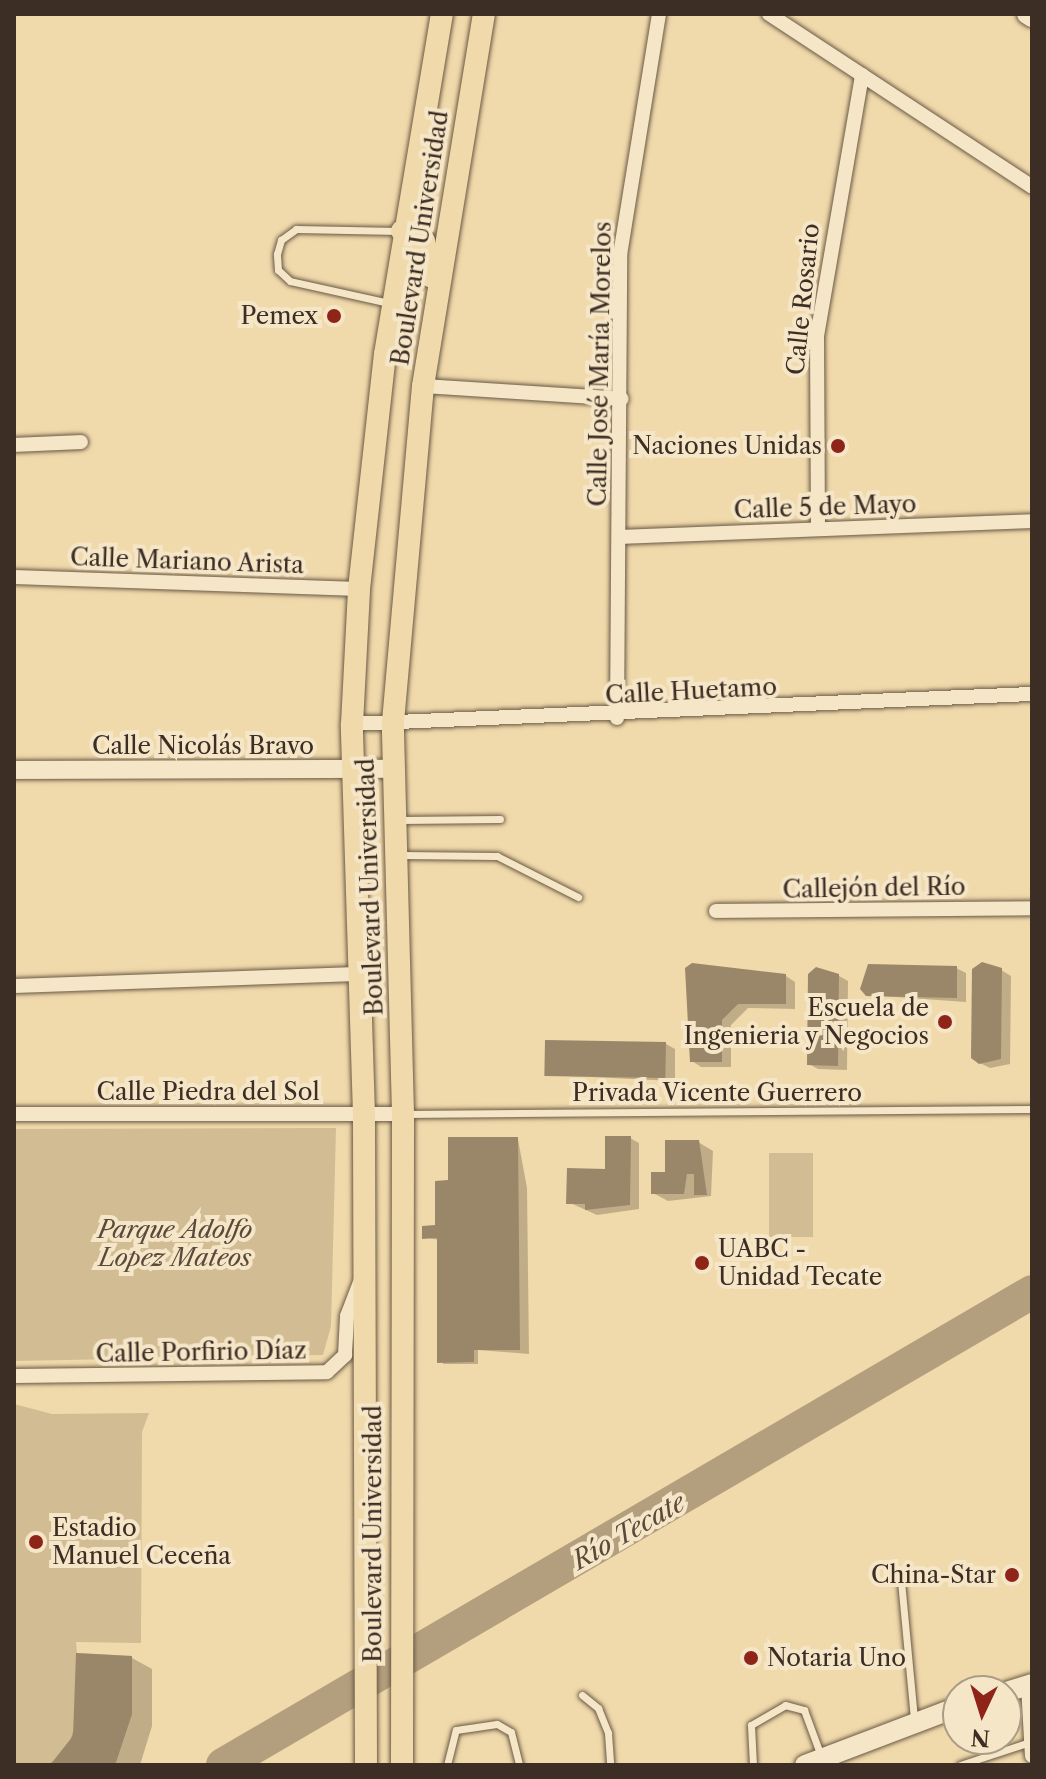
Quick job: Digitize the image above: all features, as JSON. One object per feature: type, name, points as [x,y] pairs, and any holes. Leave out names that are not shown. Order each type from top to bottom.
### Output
[{"type":"main road","name":"Boulevard Universidad","points":[[366,1765],[361,1608],[364,1115],[357,974],[352,724],[359,589],[392,303],[402,231],[442,14]]},
{"type":"main road","name":"Boulevard Universidad","points":[[402,1765],[398,1584],[403,1114],[393,820],[393,722],[401,562],[423,386],[484,14]]},
{"type":"main road","points":[[1027,14],[1032,17]]},
{"type":"main road","points":[[402,231],[416,234],[429,251],[434,305]]},
{"type":"main road","points":[[813,1762],[914,1719],[942,1711]]},
{"type":"street","name":"Calle José María Morelos","points":[[617,718],[626,186],[659,14]]},
{"type":"street","points":[[769,14],[1032,187]]},
{"type":"street","name":"Calle Rosario","points":[[818,529],[817,336],[862,75]]},
{"type":"street","points":[[423,386],[622,399]]},
{"type":"street","points":[[14,445],[81,442]]},
{"type":"street","name":"Calle 5 de Mayo","points":[[619,537],[1032,521]]},
{"type":"street","name":"Calle Mariano Arista","points":[[14,577],[359,589]]},
{"type":"street","name":"Calle Huetamo","points":[[352,724],[617,718],[1032,694]]},
{"type":"street","name":"Calle Nicolás Bravo","points":[[14,770],[392,769]]},
{"type":"street","name":"Callejón del Río","points":[[716,911],[1032,908]]},
{"type":"street","points":[[14,986],[357,974]]},
{"type":"street","name":"Calle Piedra del Sol","points":[[14,1114],[403,1114]]},
{"type":"street","name":"Calle Porfirio Díaz","points":[[14,1376],[327,1372],[345,1355],[352,1295],[364,1275]]},
{"type":"street","points":[[1030,1684],[1031,1749]]},
{"type":"lane","points":[[392,303],[290,281],[278,270],[277,254],[281,240],[296,229],[402,231]]},
{"type":"lane","points":[[393,820],[500,819]]},
{"type":"lane","points":[[395,855],[497,856],[578,897]]},
{"type":"lane","name":"Privada Vicente Guerrero","points":[[403,1114],[1032,1109]]},
{"type":"lane","points":[[901,1581],[914,1719]]},
{"type":"lane","points":[[582,1695],[598,1708],[610,1765]]},
{"type":"lane","points":[[753,1765],[751,1725],[785,1705],[804,1710],[813,1762]]},
{"type":"lane","points":[[447,1765],[456,1730],[497,1724],[511,1732],[519,1765]]},
{"type":"lane","points":[[960,1765],[1031,1749]]},
{"type":"green space","name":"Parque Adolfo Lopez Mateos","points":[[336,1128],[331,1326],[323,1355],[14,1361],[14,1129]]},
{"type":"green space","points":[[769,1153],[813,1153],[813,1237],[769,1237]]},
{"type":"green space","points":[[14,1404],[52,1414],[149,1413],[142,1432],[141,1643],[76,1642],[77,1653],[132,1656],[132,1714],[115,1765],[14,1765]]},
{"type":"building","points":[[982,962],[1002,968],[1001,1059],[979,1064],[971,1058],[972,969]]},
{"type":"building","points":[[692,963],[786,974],[786,1004],[738,1004],[722,1020],[722,1062],[690,1062],[685,968]]},
{"type":"building","points":[[868,964],[957,966],[957,998],[866,996],[860,989]]},
{"type":"building","points":[[816,967],[839,974],[838,1066],[807,1065],[808,974]]},
{"type":"building","points":[[545,1040],[666,1042],[665,1078],[544,1076]]},
{"type":"building","points":[[605,1136],[631,1136],[630,1205],[585,1210],[585,1204],[566,1204],[567,1168],[605,1169]]},
{"type":"building","points":[[448,1137],[518,1137],[520,1350],[474,1350],[474,1362],[437,1363],[437,1238],[422,1239],[422,1226],[435,1225],[435,1181],[448,1180]]},
{"type":"building","points":[[665,1140],[699,1140],[707,1195],[694,1195],[694,1174],[687,1174],[684,1194],[651,1194],[651,1172],[665,1172]]},
{"type":"building","points":[[76,1653],[132,1656],[132,1714],[115,1765],[50,1765],[73,1736]]},
{"type":"waterway","name":"Río Tecate","points":[[223,1765],[1032,1292]]},
{"type":"place","name":"Pemex","points":[[334,316]]},
{"type":"place","name":"Naciones Unidas","points":[[838,446]]},
{"type":"place","name":"Escuela de Ingenieria y Negocios","points":[[945,1022]]},
{"type":"place","name":"UABC - Unidad Tecate","points":[[702,1263]]},
{"type":"place","name":"Estadio Manuel Ceceña","points":[[36,1542]]},
{"type":"place","name":"China-Star","points":[[1012,1575]]},
{"type":"place","name":"Notaria Uno","points":[[751,1658]]}]
